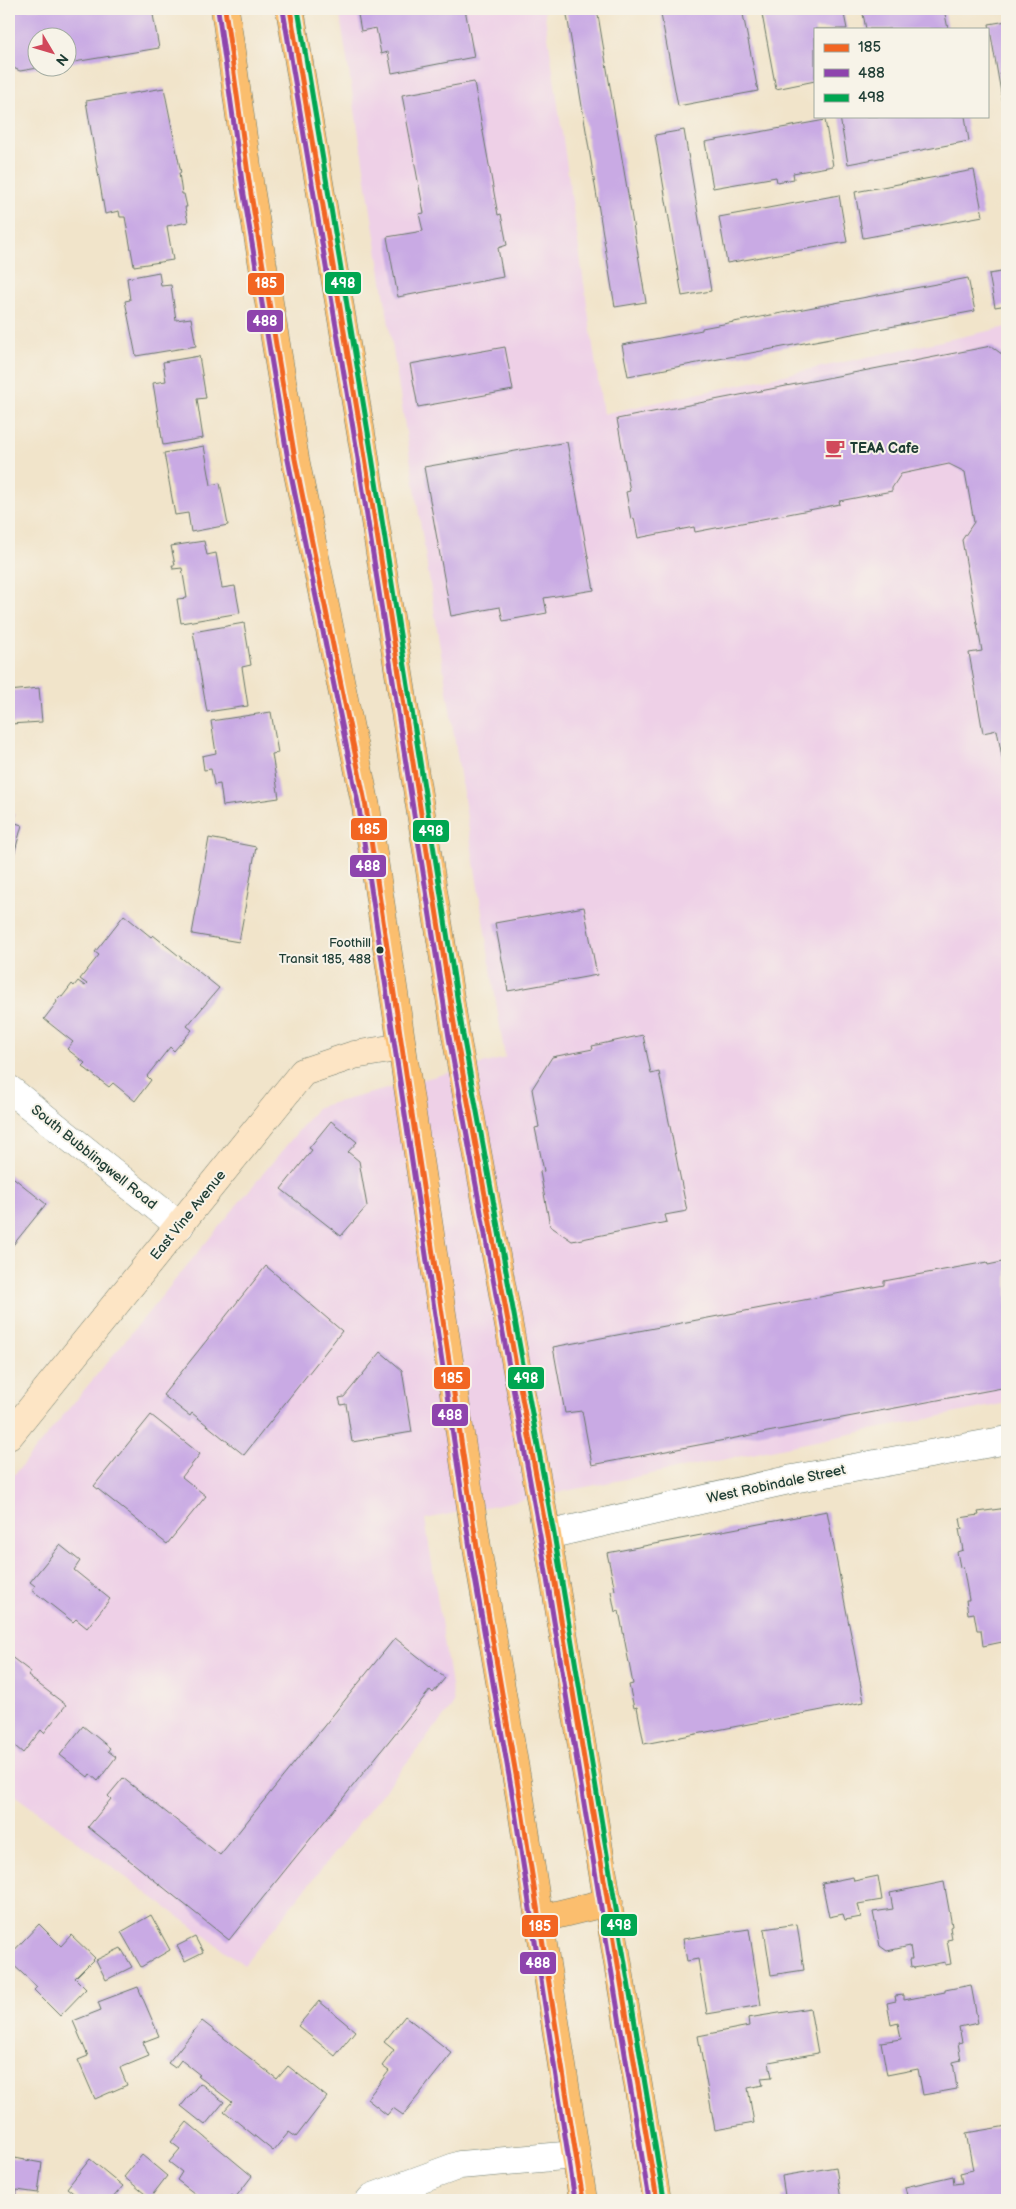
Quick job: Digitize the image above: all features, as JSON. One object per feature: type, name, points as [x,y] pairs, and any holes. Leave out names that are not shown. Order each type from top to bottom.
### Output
[{"type":"main road","points":[[225,9],[250,188],[294,460],[366,807],[478,1554],[539,1919],[583,2200]]},
{"type":"main road","points":[[290,9],[365,455],[456,1036],[547,1535],[657,2200]]},
{"type":"main road","points":[[539,1919],[609,1902]]},
{"type":"street","name":"East Vine Avenue","points":[[9,1436],[303,1072],[354,1055],[402,1047]]},
{"type":"street","name":"South Bubblingwell Road","points":[[9,1089],[180,1226]]},
{"type":"street","name":"West Robindale Street","points":[[547,1535],[793,1479],[1007,1440]]},
{"type":"street","points":[[370,2200],[373,2197],[460,2165],[575,2155]]},
{"type":"shaded area","points":[[339,9],[544,9],[603,414],[1007,327],[1007,1403],[425,1519],[454,1704],[244,1965],[9,1791],[9,1481],[318,1107],[505,1058]]},
{"type":"building","points":[[9,9],[152,9],[159,48],[78,61],[78,28],[28,28],[28,70],[20,71],[9,66]]},
{"type":"building","points":[[357,9],[465,9],[474,57],[392,73],[388,52],[381,54],[376,28],[361,31]]},
{"type":"building","points":[[566,9],[597,9],[646,302],[615,307]]},
{"type":"building","points":[[660,9],[742,9],[758,91],[678,106]]},
{"type":"building","points":[[761,9],[843,9],[847,28],[814,28],[814,81],[776,89]]},
{"type":"building","points":[[862,9],[944,9],[948,28],[866,28]]},
{"type":"building","points":[[1007,21],[1007,103],[1003,104],[989,24]]},
{"type":"building","points":[[474,82],[498,215],[501,214],[507,245],[498,248],[503,277],[398,297],[387,237],[423,231],[419,214],[424,213],[402,95]]},
{"type":"building","points":[[164,88],[181,173],[179,173],[182,194],[184,194],[187,207],[185,207],[188,222],[167,226],[173,260],[134,266],[125,217],[120,217],[119,211],[105,214],[86,101]]},
{"type":"building","points":[[840,118],[965,118],[969,141],[848,164]]},
{"type":"building","points":[[825,120],[833,166],[793,173],[794,179],[777,182],[776,177],[713,188],[705,142]]},
{"type":"building","points":[[684,130],[711,291],[682,296],[655,135]]},
{"type":"building","points":[[974,170],[983,216],[863,238],[855,192]]},
{"type":"building","points":[[839,195],[847,242],[727,263],[719,217]]},
{"type":"building","points":[[1007,271],[1007,305],[995,307],[989,274]]},
{"type":"building","points":[[159,272],[161,286],[171,285],[176,320],[191,318],[196,346],[136,356],[125,301],[130,300],[127,278]]},
{"type":"building","points":[[968,278],[975,311],[628,376],[622,345]]},
{"type":"building","points":[[991,346],[1007,358],[1006,778],[997,730],[983,733],[969,653],[982,651],[962,540],[974,522],[965,472],[949,464],[901,474],[892,491],[839,501],[840,504],[695,532],[694,527],[638,538],[634,518],[631,519],[626,492],[630,491],[617,419]]},
{"type":"building","points":[[505,347],[513,390],[418,407],[410,364]]},
{"type":"building","points":[[199,356],[206,398],[197,399],[203,438],[163,445],[153,383],[166,381],[163,362]]},
{"type":"building","points":[[567,442],[594,590],[544,598],[547,613],[503,621],[500,607],[451,616],[424,467]]},
{"type":"building","points":[[204,446],[211,485],[220,483],[228,525],[191,532],[188,513],[175,515],[164,453]]},
{"type":"building","points":[[9,468],[12,479],[9,480]]},
{"type":"building","points":[[204,541],[207,555],[216,553],[222,588],[235,586],[240,613],[181,623],[177,599],[187,598],[182,568],[173,569],[172,565],[175,565],[171,546]]},
{"type":"building","points":[[244,623],[251,665],[242,667],[248,706],[207,712],[193,632]]},
{"type":"building","points":[[9,656],[11,670],[9,671]]},
{"type":"building","points":[[39,688],[42,722],[10,724],[9,691]]},
{"type":"building","points":[[271,712],[278,753],[272,754],[279,798],[223,806],[220,784],[214,785],[211,769],[204,770],[202,756],[216,753],[211,721]]},
{"type":"building","points":[[9,813],[15,815],[12,822],[22,825],[12,862],[9,866]]},
{"type":"building","points":[[209,838],[256,847],[239,942],[192,934]]},
{"type":"building","points":[[584,907],[597,975],[508,991],[495,923]]},
{"type":"building","points":[[124,915],[151,937],[153,935],[219,988],[187,1026],[192,1030],[174,1051],[170,1047],[147,1076],[151,1080],[135,1101],[113,1083],[109,1087],[82,1066],[85,1063],[67,1049],[73,1042],[44,1019],[57,1002],[56,1000],[60,996],[62,997],[72,984],[74,986],[78,981],[85,986],[87,984],[80,979],[99,955],[95,952]]},
{"type":"building","points":[[643,1035],[651,1074],[659,1072],[687,1211],[665,1215],[667,1222],[572,1241],[550,1226],[540,1172],[544,1171],[535,1128],[539,1127],[532,1089],[552,1057],[593,1049],[592,1046]]},
{"type":"building","points":[[331,1121],[357,1142],[348,1152],[359,1161],[367,1206],[341,1236],[281,1189],[312,1150],[309,1148]]},
{"type":"building","points":[[9,1174],[46,1204],[9,1250]]},
{"type":"building","points":[[1007,1261],[1007,1387],[592,1465],[582,1411],[565,1413],[553,1347],[884,1285],[884,1281],[987,1262],[988,1265]]},
{"type":"building","points":[[266,1266],[342,1331],[244,1455],[192,1413],[190,1416],[163,1395]]},
{"type":"building","points":[[381,1352],[402,1370],[412,1432],[352,1442],[346,1404],[341,1405],[339,1398],[344,1397]]},
{"type":"building","points":[[151,1415],[200,1454],[182,1477],[206,1496],[167,1544],[94,1486]]},
{"type":"building","points":[[1007,1508],[1007,1641],[983,1646],[981,1630],[977,1630],[974,1613],[968,1614],[966,1600],[969,1600],[963,1566],[960,1567],[957,1552],[963,1550],[959,1529],[962,1529],[960,1518],[979,1515],[978,1512]]},
{"type":"building","points":[[827,1511],[864,1702],[644,1744],[637,1707],[634,1708],[629,1685],[633,1684],[619,1611],[615,1612],[611,1591],[615,1590],[607,1553]]},
{"type":"building","points":[[60,1545],[80,1561],[74,1570],[110,1599],[87,1628],[76,1619],[73,1622],[32,1590],[35,1586],[30,1582]]},
{"type":"building","points":[[395,1638],[445,1678],[433,1693],[430,1690],[229,1940],[88,1827],[111,1799],[108,1796],[123,1778],[220,1855]]},
{"type":"building","points":[[10,1656],[31,1672],[28,1676],[66,1705],[44,1733],[41,1730],[23,1753],[9,1741]]},
{"type":"building","points":[[83,1726],[110,1748],[108,1751],[116,1757],[98,1781],[90,1774],[88,1777],[60,1755]]},
{"type":"building","points":[[878,1876],[882,1900],[858,1904],[861,1917],[845,1920],[843,1914],[829,1917],[822,1883],[853,1877],[854,1881]]},
{"type":"building","points":[[944,1882],[952,1926],[950,1927],[952,1939],[947,1940],[951,1964],[945,1965],[945,1962],[911,1967],[910,1946],[887,1951],[880,1946],[873,1912],[893,1909],[890,1893]]},
{"type":"building","points":[[151,1915],[170,1950],[141,1967],[121,1932]]},
{"type":"building","points":[[39,1924],[61,1946],[71,1935],[95,1958],[75,1978],[86,1989],[60,2016],[34,1990],[37,1987],[9,1961],[9,1956]]},
{"type":"building","points":[[797,1924],[804,1970],[771,1975],[764,1929]]},
{"type":"building","points":[[749,1929],[761,2005],[707,2014],[698,1959],[687,1961],[683,1939]]},
{"type":"building","points":[[195,1937],[203,1952],[185,1961],[177,1946]]},
{"type":"building","points":[[121,1948],[132,1967],[106,1980],[96,1960]]},
{"type":"building","points":[[971,1985],[978,2023],[959,2027],[962,2042],[958,2043],[961,2060],[953,2062],[957,2089],[923,2095],[918,2069],[887,2075],[881,2042],[901,2039],[898,2023],[891,2025],[887,2003],[896,2001],[895,1996],[904,1995],[904,2000]]},
{"type":"building","points":[[138,1987],[159,2036],[143,2042],[149,2056],[120,2068],[127,2085],[95,2099],[78,2060],[88,2056],[73,2021],[101,2010],[98,2002]]},
{"type":"building","points":[[319,2001],[355,2031],[335,2056],[298,2026]]},
{"type":"building","points":[[810,2008],[818,2053],[769,2062],[772,2077],[761,2078],[763,2085],[748,2088],[754,2123],[715,2130],[698,2036],[749,2026],[748,2018]]},
{"type":"building","points":[[405,2016],[452,2053],[403,2115],[393,2108],[387,2115],[367,2099],[389,2071],[382,2066],[394,2050],[384,2042]]},
{"type":"building","points":[[202,2021],[277,2079],[288,2066],[327,2097],[296,2137],[289,2132],[273,2151],[224,2111],[232,2102],[198,2076],[200,2075],[181,2060],[175,2068],[168,2063]]},
{"type":"building","points":[[200,2083],[224,2102],[205,2125],[181,2106]]},
{"type":"building","points":[[187,2122],[252,2176],[235,2198],[232,2195],[228,2200],[203,2200],[177,2180],[182,2172],[169,2162],[180,2149],[171,2142]]},
{"type":"building","points":[[1007,2126],[1007,2200],[908,2200],[905,2187],[953,2176],[954,2184],[962,2183],[960,2173],[973,2170],[966,2133]]},
{"type":"building","points":[[142,2155],[167,2176],[150,2198],[124,2177]]},
{"type":"building","points":[[9,2157],[42,2163],[38,2193],[17,2190],[16,2200],[9,2200]]},
{"type":"building","points":[[90,2159],[123,2186],[111,2200],[82,2200],[67,2188]]},
{"type":"building","points":[[836,2167],[841,2200],[782,2200],[781,2196],[785,2196],[782,2176]]},
{"type":"transit line","name":"185","points":[[225,9],[250,188],[295,459],[366,807],[478,1554],[520,1798],[583,2200]]},
{"type":"transit line","name":"185","points":[[290,9],[363,445],[456,1036],[547,1535],[657,2200]]},
{"type":"transit line","name":"498","points":[[298,9],[370,444],[463,1035],[554,1534],[664,2199]]},
{"type":"transit line","name":"488","points":[[218,10],[243,189],[288,460],[359,808],[471,1555],[513,1799],[575,2200]]},
{"type":"transit line","name":"488","points":[[283,10],[356,446],[449,1037],[540,1536],[649,2200]]},
{"type":"place","name":"TEAA Cafe","points":[[835,448]]},
{"type":"place","name":"Foothill Transit 185, 488","points":[[380,950]]}]
